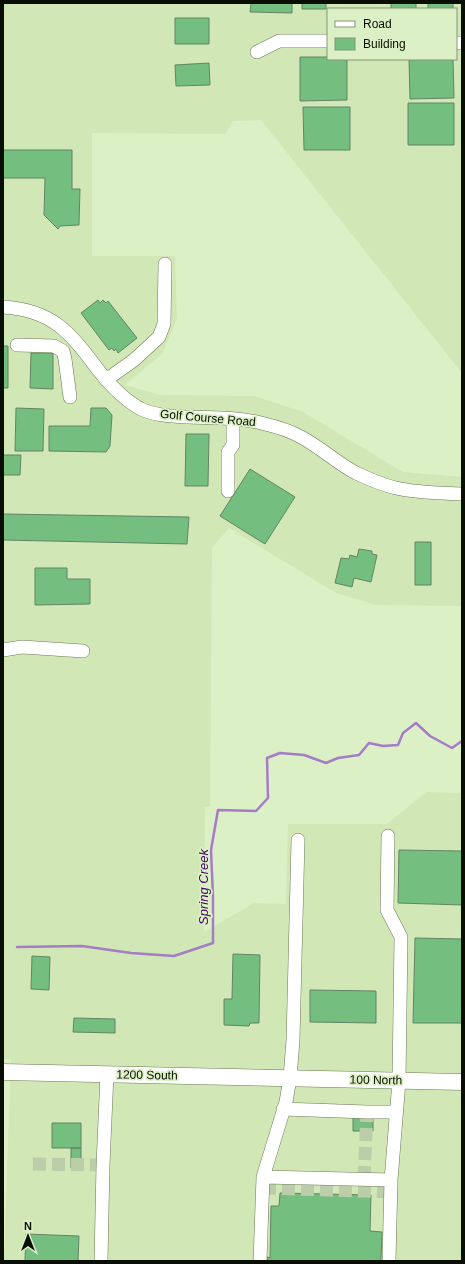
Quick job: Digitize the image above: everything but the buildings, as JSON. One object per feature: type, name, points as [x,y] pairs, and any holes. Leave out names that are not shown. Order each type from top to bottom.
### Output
[{"type":"main road","name":"1200 South","points":[[3,1072],[290,1078]]},
{"type":"main road","name":"100 North","points":[[290,1078],[462,1082]]},
{"type":"street","points":[[257,52],[279,41],[327,41]]},
{"type":"street","points":[[106,380],[134,360],[159,337],[164,324],[164,264]]},
{"type":"street","name":"Golf Course Road","points":[[3,307],[30,311],[42,315],[62,327],[77,342],[112,387],[126,399],[142,409],[162,415],[244,419],[261,423],[300,436],[355,472],[375,482],[417,492],[462,494]]},
{"type":"street","points":[[16,345],[54,346],[62,351],[65,359],[70,398]]},
{"type":"street","points":[[228,491],[228,452],[233,445],[233,419]]},
{"type":"street","points":[[3,650],[22,648],[83,651]]},
{"type":"street","points":[[388,836],[387,910],[401,937],[399,1081],[391,1180],[390,1261]]},
{"type":"street","points":[[260,1261],[263,1177],[283,1109],[290,1078],[293,1040],[298,840]]},
{"type":"street","points":[[101,1261],[103,1165],[108,1074]]},
{"type":"street","points":[[283,1109],[396,1112]]},
{"type":"street","points":[[263,1177],[391,1180]]},
{"type":"shaded area","points":[[3,3],[462,3],[462,373],[261,120],[233,121],[225,134],[92,133],[92,256],[175,256],[177,319],[163,353],[125,385],[161,395],[254,396],[303,412],[403,472],[462,477],[462,606],[376,605],[336,593],[229,528],[212,548],[210,807],[205,807],[204,932],[254,903],[286,904],[288,824],[387,824],[426,792],[462,793],[462,1261],[4,1261],[11,1059],[3,1059]]},
{"type":"waterway","name":"Spring Creek","points":[[17,947],[82,946],[131,953],[174,956],[213,943],[211,850],[218,810],[256,811],[268,798],[267,758],[280,753],[304,755],[326,763],[338,758],[359,755],[369,743],[383,746],[398,745],[403,733],[416,723],[430,736],[452,748],[462,741]]},
{"type":"tunnel","points":[[364,1179],[367,1112]]},
{"type":"tunnel","points":[[33,1164],[103,1165]]},
{"type":"tunnel","points":[[263,1188],[392,1192]]}]
